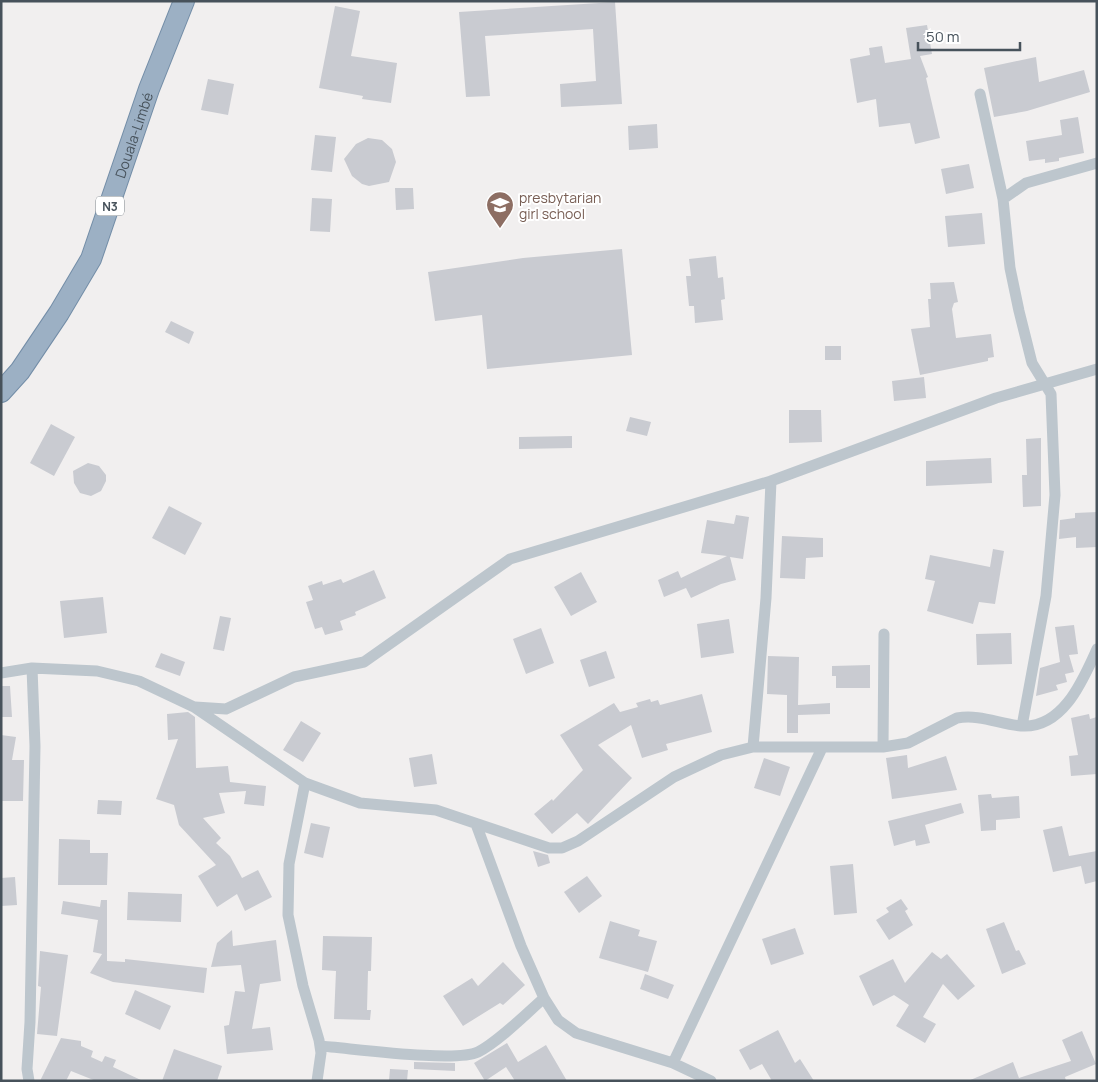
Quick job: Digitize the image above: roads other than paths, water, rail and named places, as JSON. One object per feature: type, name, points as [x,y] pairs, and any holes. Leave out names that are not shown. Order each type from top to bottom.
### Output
[{"type":"highway","name":"Douala-Limbé","points":[[1,392],[25,364],[59,313],[91,259],[149,89],[184,1]]},
{"type":"street","points":[[980,94],[1003,199],[1010,268],[1019,311],[1032,364],[1051,394],[1055,495],[1046,596],[1022,726]]},
{"type":"street","points":[[1003,199],[1026,183],[1097,163]]},
{"type":"street","points":[[194,708],[226,709],[294,677],[364,662],[510,559],[771,481],[996,398],[1097,369]]},
{"type":"street","points":[[753,748],[766,598],[771,481]]},
{"type":"street","points":[[884,634],[884,748]]},
{"type":"street","points":[[1,673],[32,668],[97,671],[139,681],[194,708],[305,783],[360,803],[436,810],[549,848],[562,848],[578,841],[674,777],[721,756],[753,748],[884,748],[908,742],[950,721],[965,716],[992,718],[1022,726],[1044,721],[1061,711],[1081,684],[1097,649]]},
{"type":"street","points":[[29,1081],[27,1069],[30,1022],[35,746],[32,668]]},
{"type":"street","points":[[673,1063],[822,748]]},
{"type":"street","points":[[305,783],[289,864],[288,915],[303,986],[320,1046],[321,1053],[317,1081]]},
{"type":"street","points":[[476,824],[521,946],[544,998],[558,1020],[576,1033],[673,1063],[711,1081]]},
{"type":"street","points":[[320,1046],[425,1055],[456,1055],[477,1052],[544,998]]},
{"type":"place","name":"presbytarian girl school","points":[[500,229]]}]
